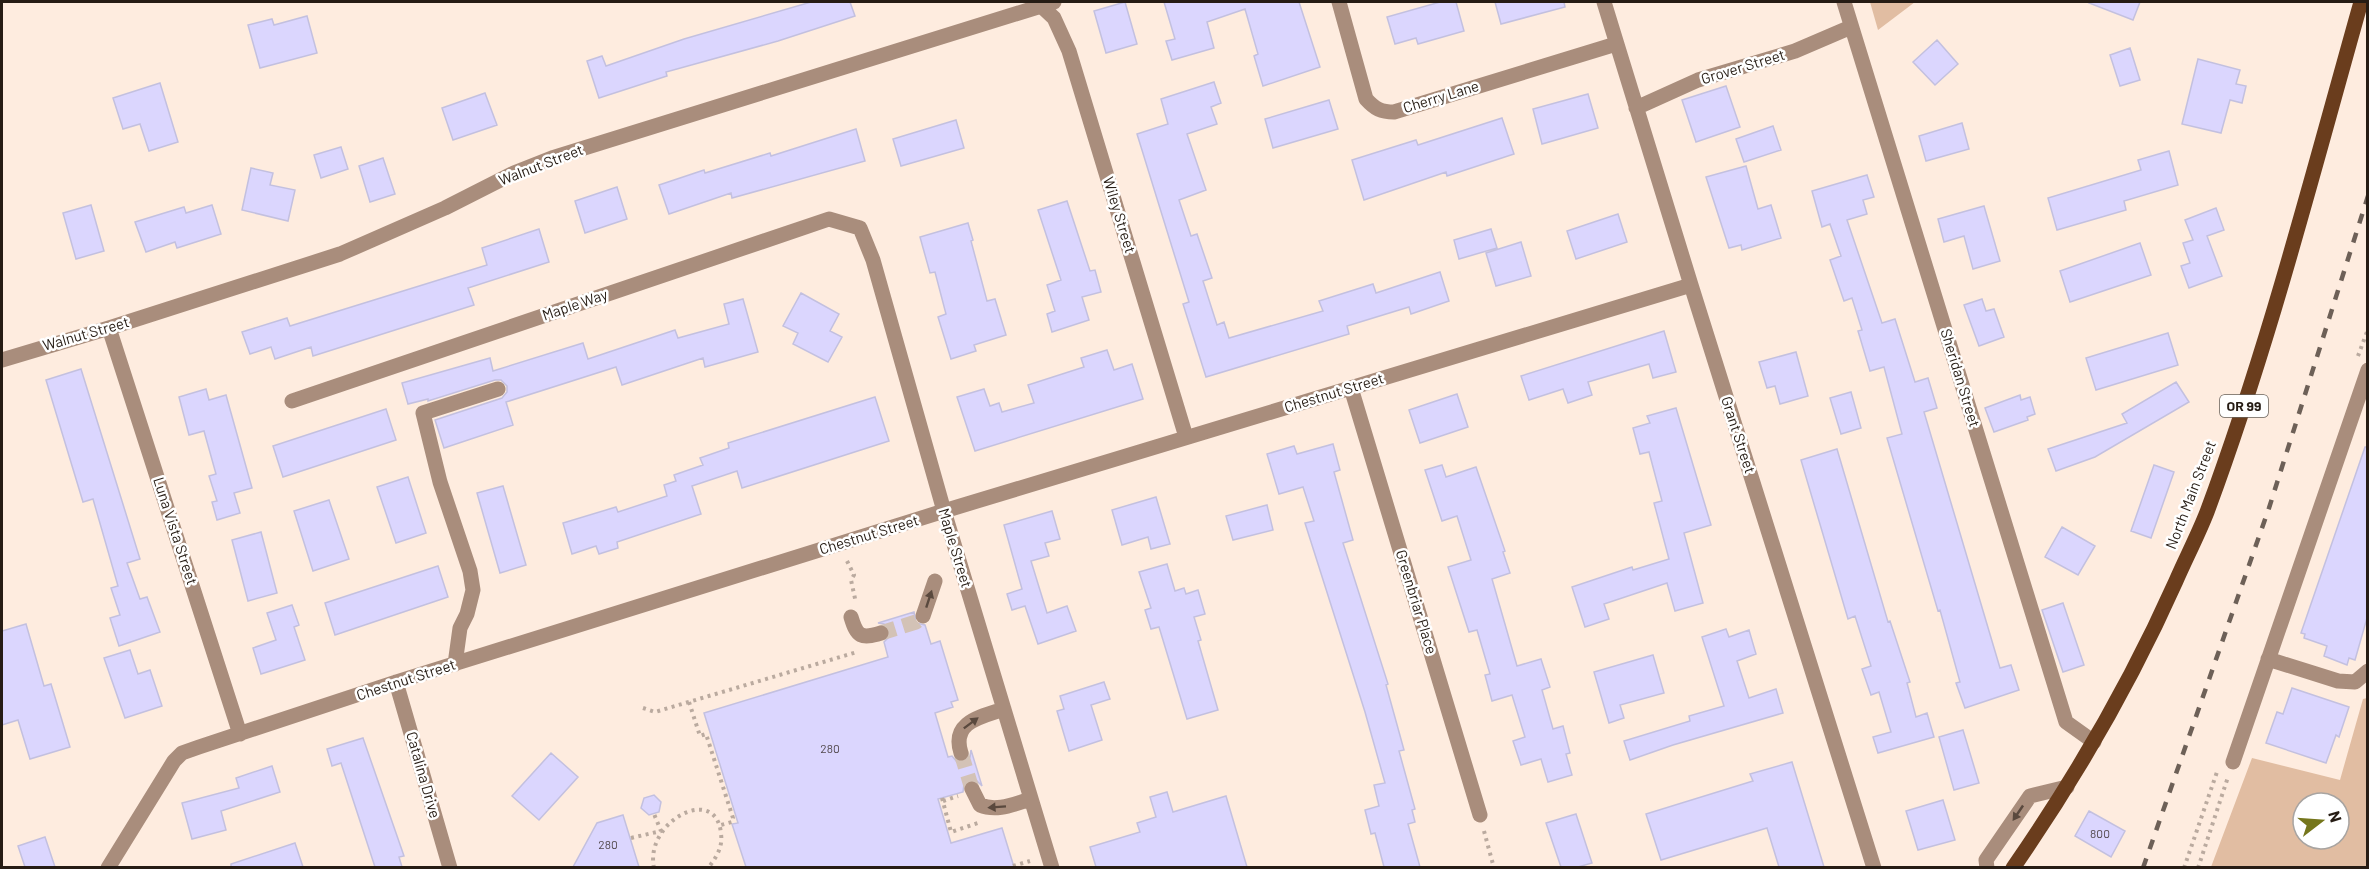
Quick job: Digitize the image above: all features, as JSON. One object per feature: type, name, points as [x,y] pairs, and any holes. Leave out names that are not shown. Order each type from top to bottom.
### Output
[{"type":"main road","name":"North Main Street","points":[[2013,867],[2067,787],[2120,696],[2157,623],[2206,514],[2250,389],[2361,2]]},
{"type":"street","name":"Cherry Lane","points":[[1339,2],[1366,99],[1373,107],[1383,112],[1394,112],[1616,44]]},
{"type":"street","name":"Grant Street","points":[[1604,2],[1690,285],[1874,867]]},
{"type":"street","name":"Sheridan Street","points":[[1844,2],[2066,722],[2094,742]]},
{"type":"street","name":"Walnut Street","points":[[2,360],[340,254],[445,208],[514,172],[552,158],[1044,3]]},
{"type":"street","name":"Wiley Street","points":[[1044,3],[1054,18],[1069,51],[1186,437]]},
{"type":"street","name":"Grover Street","points":[[1636,108],[1698,80],[1795,51],[1851,27]]},
{"type":"street","name":"Maple Way","points":[[292,401],[829,219],[860,228]]},
{"type":"street","name":"Maple Street","points":[[860,228],[873,260],[944,512],[1052,867]]},
{"type":"street","name":"Chestnut Street","points":[[108,867],[174,761],[182,753],[454,664],[1186,437],[1690,285]]},
{"type":"street","name":"Luna Vista Street","points":[[109,328],[240,734]]},
{"type":"street","points":[[2233,762],[2367,370]]},
{"type":"street","name":"Greenbriar Place","points":[[1352,388],[1480,816]]},
{"type":"street","points":[[454,664],[459,628],[467,614],[473,590],[470,571],[440,482],[423,413],[498,389]]},
{"type":"street","points":[[923,616],[935,581]]},
{"type":"street","points":[[851,617],[855,630],[860,635],[866,637],[881,633]]},
{"type":"street","points":[[2268,659],[2337,681],[2355,682],[2367,670]]},
{"type":"street","name":"Catalina Drive","points":[[396,682],[450,867]]},
{"type":"street","points":[[961,753],[958,744],[960,732],[969,722],[1004,709]]},
{"type":"street","points":[[1987,867],[1986,860],[2030,796],[2067,787]]},
{"type":"street","points":[[972,789],[980,805],[989,809],[1031,799]]},
{"type":"path","points":[[847,561],[854,575],[851,580]]},
{"type":"path","points":[[643,708],[656,712],[865,649]]},
{"type":"path","points":[[689,702],[700,736],[706,734],[733,818],[732,822],[721,825]]},
{"type":"path","points":[[2198,867],[2233,762]]},
{"type":"path","points":[[654,867],[651,856],[661,831],[668,822],[689,811],[702,810],[715,815],[721,825],[722,839],[718,853],[708,867]]},
{"type":"path","points":[[654,814],[661,831]]},
{"type":"path","points":[[1480,816],[1494,867]]},
{"type":"path","points":[[631,838],[661,831]]},
{"type":"path","points":[[1013,866],[1030,861]]},
{"type":"shaded area","points":[[1870,2],[1915,2],[1878,30]]},
{"type":"shaded area","points":[[2367,698],[2367,867],[2211,867],[2252,758],[2340,780],[2363,699]]},
{"type":"building","points":[[811,2],[850,2],[855,16],[778,41],[666,72],[667,76],[599,98],[587,61],[602,56],[606,66],[684,39]]},
{"type":"building","points":[[1125,2],[1137,44],[1106,53],[1094,11]]},
{"type":"building","points":[[1164,2],[1299,2],[1320,67],[1263,86],[1254,56],[1258,54],[1245,9],[1207,22],[1214,48],[1172,60],[1166,41],[1175,39]]},
{"type":"building","points":[[1440,2],[1456,2],[1464,31],[1418,44],[1416,38],[1395,44],[1387,17]]},
{"type":"building","points":[[1495,2],[1564,2],[1565,7],[1501,24]]},
{"type":"building","points":[[2090,2],[2140,2],[2133,20]]},
{"type":"building","points":[[307,16],[317,53],[260,68],[248,25],[272,19],[274,25]]},
{"type":"building","points":[[1937,40],[1958,64],[1935,85],[1913,62]]},
{"type":"building","points":[[2130,48],[2140,80],[2120,86],[2110,55]]},
{"type":"building","points":[[2198,59],[2240,70],[2236,84],[2246,86],[2242,103],[2230,100],[2221,133],[2182,124]]},
{"type":"building","points":[[1214,82],[1221,103],[1211,107],[1217,124],[1187,134],[1206,190],[1179,200],[1191,236],[1197,234],[1212,278],[1203,281],[1217,325],[1224,322],[1229,338],[1323,311],[1319,301],[1373,284],[1376,293],[1440,272],[1449,301],[1411,314],[1409,307],[1347,326],[1349,334],[1206,377],[1183,304],[1189,302],[1137,134],[1168,124],[1161,99]]},
{"type":"building","points":[[160,83],[178,142],[149,151],[140,124],[123,129],[113,98]]},
{"type":"building","points":[[1726,86],[1740,127],[1696,142],[1682,100]]},
{"type":"building","points":[[485,93],[497,125],[453,140],[442,108]]},
{"type":"building","points":[[1588,94],[1598,128],[1542,144],[1533,109]]},
{"type":"building","points":[[1329,100],[1338,129],[1273,148],[1265,119]]},
{"type":"building","points":[[1502,118],[1514,154],[1447,176],[1446,172],[1364,200],[1352,160],[1416,140],[1418,145]]},
{"type":"building","points":[[956,120],[964,148],[901,166],[893,139]]},
{"type":"building","points":[[1962,123],[1969,149],[1926,161],[1919,136]]},
{"type":"building","points":[[1773,126],[1781,150],[1744,162],[1736,139]]},
{"type":"building","points":[[856,129],[865,161],[732,198],[731,193],[669,214],[659,185],[704,170],[705,173],[770,153],[771,156]]},
{"type":"building","points":[[341,147],[348,169],[321,178],[314,155]]},
{"type":"building","points":[[2169,151],[2178,185],[2124,201],[2126,210],[2057,230],[2048,198],[2141,170],[2138,160]]},
{"type":"building","points":[[383,158],[395,194],[370,202],[359,166]]},
{"type":"building","points":[[1746,166],[1758,209],[1771,205],[1781,238],[1742,250],[1741,245],[1729,248],[1706,177]]},
{"type":"building","points":[[251,168],[273,173],[270,185],[295,190],[288,221],[242,210]]},
{"type":"building","points":[[1867,175],[1874,197],[1863,200],[1867,214],[1847,220],[1882,323],[1895,319],[1915,382],[1928,378],[1937,408],[1924,412],[2000,668],[2011,665],[2019,690],[1965,708],[1956,683],[1960,682],[1940,610],[1938,611],[1887,438],[1902,434],[1884,367],[1870,371],[1858,331],[1862,330],[1852,298],[1844,301],[1830,260],[1841,256],[1830,224],[1822,227],[1812,191]]},
{"type":"building","points":[[617,187],[627,219],[585,233],[575,201]]},
{"type":"building","points":[[1067,201],[1090,271],[1095,270],[1101,292],[1082,297],[1089,320],[1052,332],[1047,314],[1055,311],[1047,285],[1061,280],[1038,210]]},
{"type":"building","points":[[91,205],[104,251],[76,259],[63,213]]},
{"type":"building","points":[[212,205],[221,234],[177,248],[175,242],[146,252],[135,222],[184,207],[186,213]]},
{"type":"building","points":[[1984,206],[2000,261],[1973,269],[1964,236],[1944,242],[1938,219]]},
{"type":"building","points":[[2216,208],[2224,230],[2207,236],[2222,276],[2189,288],[2181,266],[2190,263],[2183,243],[2193,240],[2185,220]]},
{"type":"building","points":[[1618,214],[1627,242],[1576,259],[1567,231]]},
{"type":"building","points":[[968,223],[987,301],[995,299],[1006,335],[974,345],[976,351],[951,359],[938,317],[946,314],[935,272],[930,273],[920,237]]},
{"type":"building","points":[[539,229],[549,262],[468,288],[474,305],[313,356],[311,347],[275,359],[271,347],[250,354],[242,332],[287,318],[290,326],[487,265],[482,248]]},
{"type":"building","points":[[1491,229],[1497,248],[1459,259],[1454,240]]},
{"type":"building","points":[[1521,242],[1531,276],[1496,286],[1486,253]]},
{"type":"building","points":[[2140,243],[2151,275],[2070,302],[2060,271]]},
{"type":"building","points":[[801,293],[839,314],[830,331],[842,337],[828,362],[793,344],[798,333],[783,326]]},
{"type":"building","points":[[743,299],[758,352],[705,367],[703,358],[622,385],[616,367],[506,402],[513,425],[444,448],[435,420],[502,398],[507,392],[507,386],[501,380],[495,380],[428,401],[428,399],[408,404],[402,383],[490,358],[493,371],[583,343],[588,359],[675,330],[678,338],[729,324],[724,304]]},
{"type":"building","points":[[1982,299],[1986,311],[1994,309],[2004,337],[1979,346],[1964,305]]},
{"type":"building","points":[[1664,331],[1676,372],[1653,378],[1649,364],[1588,382],[1592,395],[1568,403],[1563,389],[1529,400],[1521,376]]},
{"type":"building","points":[[2168,333],[2178,365],[2096,390],[2086,358]]},
{"type":"building","points":[[1107,350],[1114,370],[1132,364],[1143,399],[975,451],[957,397],[984,389],[990,406],[999,403],[1002,412],[1034,403],[1028,385],[1084,367],[1081,358]]},
{"type":"building","points":[[1796,352],[1808,396],[1780,404],[1775,386],[1767,388],[1759,362]]},
{"type":"building","points":[[81,369],[140,559],[127,563],[140,599],[147,597],[160,632],[119,646],[110,618],[120,615],[111,588],[118,586],[93,499],[83,502],[46,380]]},
{"type":"building","points":[[2176,382],[2189,402],[2095,457],[2056,471],[2048,449],[2127,423],[2122,414]]},
{"type":"building","points":[[206,389],[209,400],[226,395],[252,488],[234,493],[240,513],[217,520],[212,502],[217,501],[209,476],[216,474],[204,431],[189,435],[179,397]]},
{"type":"building","points":[[1851,392],[1861,428],[1841,434],[1830,398]]},
{"type":"building","points":[[1457,394],[1468,427],[1420,443],[1409,410]]},
{"type":"building","points":[[2020,395],[2021,400],[2030,397],[2035,414],[2027,417],[2028,420],[1994,432],[1985,408]]},
{"type":"building","points":[[875,397],[889,441],[742,488],[737,471],[692,486],[701,514],[617,542],[618,548],[599,554],[596,546],[572,554],[563,523],[616,507],[618,512],[667,496],[664,485],[676,481],[674,475],[703,465],[700,458],[729,448],[728,443]]},
{"type":"building","points":[[1676,408],[1711,525],[1684,533],[1703,603],[1675,611],[1667,583],[1604,604],[1609,619],[1585,627],[1572,587],[1632,567],[1633,570],[1669,559],[1654,503],[1662,501],[1649,452],[1640,454],[1633,428],[1650,423],[1647,416]]},
{"type":"building","points":[[386,409],[396,440],[283,477],[273,446]]},
{"type":"building","points":[[1333,444],[1340,470],[1334,472],[1353,540],[1343,543],[1388,684],[1386,685],[1404,750],[1399,751],[1415,809],[1412,810],[1415,822],[1408,824],[1420,867],[1384,867],[1375,833],[1371,834],[1365,810],[1379,806],[1374,785],[1385,783],[1305,523],[1314,521],[1303,487],[1279,494],[1267,454],[1294,446],[1297,454]]},
{"type":"building","points":[[2365,447],[2367,447],[2367,618],[2355,660],[2349,658],[2347,665],[2324,656],[2327,646],[2304,638],[2305,634],[2301,633]]},
{"type":"building","points":[[1837,449],[1888,622],[1890,621],[1910,682],[1907,683],[1916,717],[1927,713],[1934,737],[1878,753],[1873,737],[1891,732],[1879,692],[1871,695],[1862,669],[1871,666],[1855,616],[1848,619],[1801,460]]},
{"type":"building","points":[[1442,465],[1446,477],[1476,467],[1505,551],[1503,552],[1510,573],[1492,579],[1517,666],[1541,659],[1550,687],[1542,690],[1553,729],[1563,726],[1570,753],[1566,754],[1572,775],[1548,782],[1541,759],[1521,765],[1513,741],[1525,737],[1512,695],[1492,701],[1485,675],[1490,674],[1477,630],[1469,632],[1448,567],[1471,560],[1457,516],[1442,521],[1425,470]]},
{"type":"building","points":[[2154,465],[2174,472],[2151,538],[2131,531]]},
{"type":"building","points":[[408,477],[426,533],[396,543],[377,487]]},
{"type":"building","points":[[503,486],[526,565],[500,573],[477,493]]},
{"type":"building","points":[[1156,497],[1170,544],[1151,549],[1148,537],[1122,545],[1112,510]]},
{"type":"building","points":[[329,500],[349,559],[313,571],[294,511]]},
{"type":"building","points":[[1267,505],[1273,530],[1233,540],[1226,516]]},
{"type":"building","points":[[1052,511],[1060,539],[1045,543],[1049,556],[1031,561],[1047,613],[1067,606],[1076,631],[1038,644],[1025,606],[1012,610],[1007,594],[1022,589],[1004,525]]},
{"type":"building","points":[[2062,527],[2095,546],[2078,575],[2045,557]]},
{"type":"building","points":[[261,532],[277,593],[248,601],[232,540]]},
{"type":"building","points":[[1167,564],[1175,591],[1184,588],[1186,594],[1198,590],[1205,614],[1194,617],[1201,640],[1198,641],[1218,710],[1187,719],[1159,627],[1151,629],[1145,610],[1151,608],[1139,572]]},
{"type":"building","points":[[438,566],[448,597],[335,635],[325,603]]},
{"type":"building","points":[[2063,603],[2084,665],[2063,672],[2042,610]]},
{"type":"building","points":[[292,605],[299,625],[294,627],[305,660],[261,674],[253,648],[276,640],[267,613]]},
{"type":"building","points":[[914,612],[916,623],[925,625],[931,644],[940,641],[958,700],[951,702],[953,707],[935,713],[948,757],[952,756],[957,762],[963,762],[970,757],[971,750],[982,786],[977,781],[968,780],[964,784],[963,792],[938,799],[951,843],[1002,828],[1014,867],[746,867],[732,824],[738,823],[704,713],[888,657],[884,642],[890,636],[890,630],[884,624],[878,623]]},
{"type":"building","points":[[26,624],[44,686],[51,684],[70,747],[30,759],[18,720],[2,725],[2,631]]},
{"type":"building","points":[[1726,629],[1729,637],[1749,630],[1756,654],[1737,661],[1749,698],[1776,689],[1783,713],[1630,760],[1624,741],[1690,721],[1689,716],[1724,706],[1702,637]]},
{"type":"building","points":[[130,650],[138,674],[150,670],[162,706],[125,718],[104,658]]},
{"type":"building","points":[[1653,655],[1664,693],[1620,705],[1624,718],[1609,723],[1594,672]]},
{"type":"building","points":[[1104,682],[1110,699],[1091,705],[1102,740],[1069,751],[1057,711],[1064,709],[1060,696]]},
{"type":"building","points":[[2292,688],[2349,707],[2339,737],[2336,735],[2326,763],[2266,743],[2277,712],[2283,714]]},
{"type":"building","points":[[1963,730],[1979,783],[1954,790],[1939,737]]},
{"type":"building","points":[[363,738],[404,856],[399,857],[402,867],[375,867],[341,763],[332,766],[327,749]]},
{"type":"building","points":[[551,753],[578,777],[539,820],[512,796]]},
{"type":"building","points":[[1792,762],[1824,867],[1779,867],[1767,828],[1661,860],[1646,814],[1753,781],[1750,774]]},
{"type":"building","points":[[272,766],[280,792],[221,811],[226,830],[192,839],[182,803],[239,788],[236,778]]},
{"type":"building","points":[[1167,792],[1173,812],[1226,796],[1247,867],[1096,867],[1090,847],[1140,832],[1137,823],[1156,817],[1150,797]]},
{"type":"building","points":[[654,795],[661,802],[659,812],[649,815],[641,808],[644,798]]},
{"type":"building","points":[[1943,800],[1955,840],[1918,850],[1906,811]]},
{"type":"building","points":[[2089,811],[2125,831],[2111,857],[2075,836]]},
{"type":"building","points":[[1576,814],[1592,863],[1578,867],[1561,867],[1546,823]]},
{"type":"building","points":[[623,815],[639,867],[573,867],[597,823]]},
{"type":"building","points":[[45,837],[55,867],[25,867],[18,846]]},
{"type":"building","points":[[295,843],[303,867],[231,867],[231,864]]},
{"type":"tunnel","points":[[881,633],[916,622],[923,616]]},
{"type":"tunnel","points":[[961,753],[972,789]]},
{"type":"railway","points":[[2143,868],[2269,508],[2368,196]]}]
